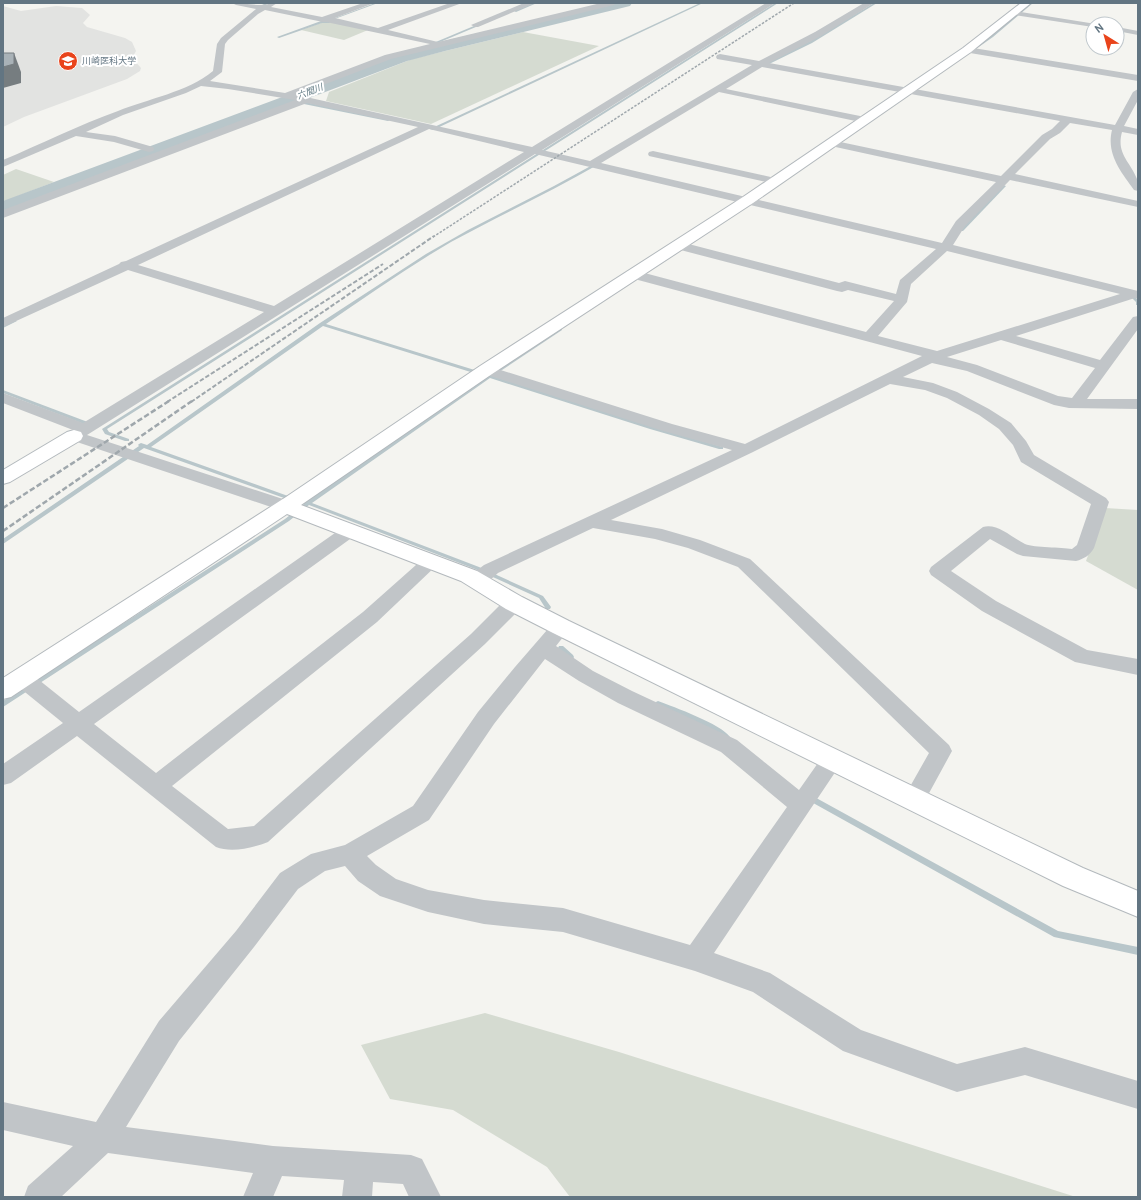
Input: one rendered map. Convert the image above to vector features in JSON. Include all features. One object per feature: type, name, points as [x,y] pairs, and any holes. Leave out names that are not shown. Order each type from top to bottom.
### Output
[{"type":"street","points":[[236,3],[329,20],[435,43],[612,3]]},
{"type":"street","points":[[3,164],[120,113],[200,83],[216,72],[221,44],[225,38],[262,7],[273,3]]},
{"type":"street","points":[[329,20],[370,3]]},
{"type":"street","points":[[377,30],[458,3]]},
{"type":"street","points":[[3,214],[297,99],[388,58],[435,43],[531,3]]},
{"type":"street","points":[[3,478],[537,152],[771,3]]},
{"type":"street","points":[[596,164],[870,3]]},
{"type":"street","points":[[3,690],[29,684],[296,505],[487,373],[682,247],[775,181],[837,142],[865,120],[913,91],[1019,13],[1027,3]]},
{"type":"street","points":[[1019,13],[1085,24]]},
{"type":"street","points":[[1125,31],[1138,33]]},
{"type":"street","points":[[970,50],[1138,78]]},
{"type":"street","points":[[720,57],[1138,132]]},
{"type":"street","points":[[200,83],[297,99],[596,164],[1137,294]]},
{"type":"street","points":[[723,91],[865,120]]},
{"type":"street","points":[[1138,92],[1118,128],[1115,139],[1116,152],[1138,188]]},
{"type":"street","points":[[869,338],[900,302],[905,283],[945,247],[953,237],[960,224],[1006,177],[1046,137],[1056,131],[1068,119]]},
{"type":"street","points":[[3,323],[429,127]]},
{"type":"street","points":[[76,133],[115,140],[149,149]]},
{"type":"street","points":[[837,142],[1138,204]]},
{"type":"street","points":[[653,154],[775,181]]},
{"type":"street","points":[[1120,158],[1138,171]]},
{"type":"street","points":[[682,247],[842,288],[844,285],[901,299]]},
{"type":"street","points":[[129,266],[276,311]]},
{"type":"street","points":[[638,276],[869,338],[972,368],[1002,378],[1054,400],[1076,403],[1138,404]]},
{"type":"street","points":[[484,575],[747,449],[934,357],[1137,294]]},
{"type":"street","points":[[1076,403],[1138,320]]},
{"type":"street","points":[[1002,336],[1104,366]]},
{"type":"street","points":[[487,373],[666,427],[747,449]]},
{"type":"street","points":[[889,379],[928,386],[952,395],[984,412],[1005,426],[1020,444],[1027,458],[1100,502],[1085,548],[1076,555],[1023,550],[989,531],[938,571],[989,606],[1082,658],[1138,667]]},
{"type":"street","points":[[3,398],[85,429],[131,454],[296,505],[350,530],[431,561],[484,575],[514,603],[561,627],[1073,877],[1138,904]]},
{"type":"street","points":[[592,522],[656,533],[694,544],[744,563],[941,751],[914,799]]},
{"type":"street","points":[[3,776],[350,530]]},
{"type":"street","points":[[155,786],[370,617],[431,561]]},
{"type":"street","points":[[29,684],[224,840],[260,835],[478,639],[514,603]]},
{"type":"street","points":[[39,1197],[103,1138],[169,1031],[245,939],[289,881],[319,862],[350,854],[421,813],[486,718],[522,672],[561,627]]},
{"type":"street","points":[[543,648],[586,676],[625,697],[729,746],[805,799]]},
{"type":"street","points":[[695,959],[833,759]]},
{"type":"street","points":[[350,854],[367,873],[389,888],[428,901],[484,912],[563,920],[695,959],[761,982],[853,1041],[957,1078],[1025,1061],[1138,1095]]},
{"type":"street","points":[[3,1116],[103,1138],[272,1161],[411,1170],[426,1197]]},
{"type":"street","points":[[258,1197],[272,1161]]},
{"type":"street","points":[[357,1197],[360,1166]]},
{"type":"shaded area","name":"川崎医科大学","points":[[3,6],[21,11],[56,6],[82,8],[90,15],[83,23],[87,27],[125,38],[132,42],[136,51],[132,58],[141,68],[140,71],[127,79],[24,117],[3,127]]},
{"type":"shaded area","points":[[327,21],[368,30],[344,40],[301,30]]},
{"type":"shaded area","points":[[523,32],[599,46],[431,124],[326,101],[329,92],[412,59]]},
{"type":"shaded area","points":[[16,169],[54,182],[5,201],[3,200],[3,175]]},
{"type":"shaded area","points":[[1105,508],[1138,510],[1138,590],[1086,561]]},
{"type":"shaded area","points":[[485,1013],[619,1052],[1076,1197],[570,1197],[547,1167],[453,1110],[390,1099],[361,1045]]},
{"type":"building","points":[[3,53],[14,53],[14,64],[3,67]]},
{"type":"waterway","points":[[263,5],[268,3]]},
{"type":"waterway","points":[[328,21],[377,3]]},
{"type":"waterway","points":[[515,11],[536,3]]},
{"type":"waterway","name":"六間川","points":[[3,208],[401,58],[440,47],[625,3]]},
{"type":"waterway","points":[[432,129],[702,3]]},
{"type":"waterway","points":[[127,440],[107,433],[104,429],[777,3]]},
{"type":"waterway","points":[[762,66],[811,42],[876,3]]},
{"type":"waterway","points":[[972,50],[992,36],[1032,3]]},
{"type":"waterway","points":[[278,37],[322,22],[329,22]]},
{"type":"waterway","points":[[432,44],[482,24]]},
{"type":"waterway","points":[[290,100],[388,120]]},
{"type":"waterway","points":[[322,324],[448,242],[598,163]]},
{"type":"waterway","points":[[962,230],[1004,186]]},
{"type":"waterway","points":[[1134,298],[1138,302],[1137,304]]},
{"type":"waterway","points":[[3,327],[15,321]]},
{"type":"waterway","points":[[148,447],[322,324]]},
{"type":"waterway","points":[[322,324],[479,373]]},
{"type":"waterway","points":[[490,377],[560,329]]},
{"type":"waterway","points":[[308,503],[490,377]]},
{"type":"waterway","points":[[490,377],[652,428],[721,448]]},
{"type":"waterway","points":[[3,391],[91,425]]},
{"type":"waterway","points":[[141,445],[286,497],[308,503]]},
{"type":"waterway","points":[[3,542],[143,446]]},
{"type":"waterway","points":[[3,704],[287,520],[308,503]]},
{"type":"waterway","points":[[308,503],[477,568],[541,597],[548,607]]},
{"type":"waterway","points":[[561,648],[571,657]]},
{"type":"waterway","points":[[658,704],[702,722],[727,737]]},
{"type":"waterway","points":[[809,797],[1057,934],[1138,951]]},
{"type":"railway","points":[[433,237],[794,3]]},
{"type":"railway","points":[[191,402],[434,236]]},
{"type":"railway","points":[[167,402],[383,264]]},
{"type":"railway","points":[[3,508],[169,401]]},
{"type":"railway","points":[[3,531],[192,401]]},
{"type":"place","name":"川崎医科大学","points":[[68,61]]}]
